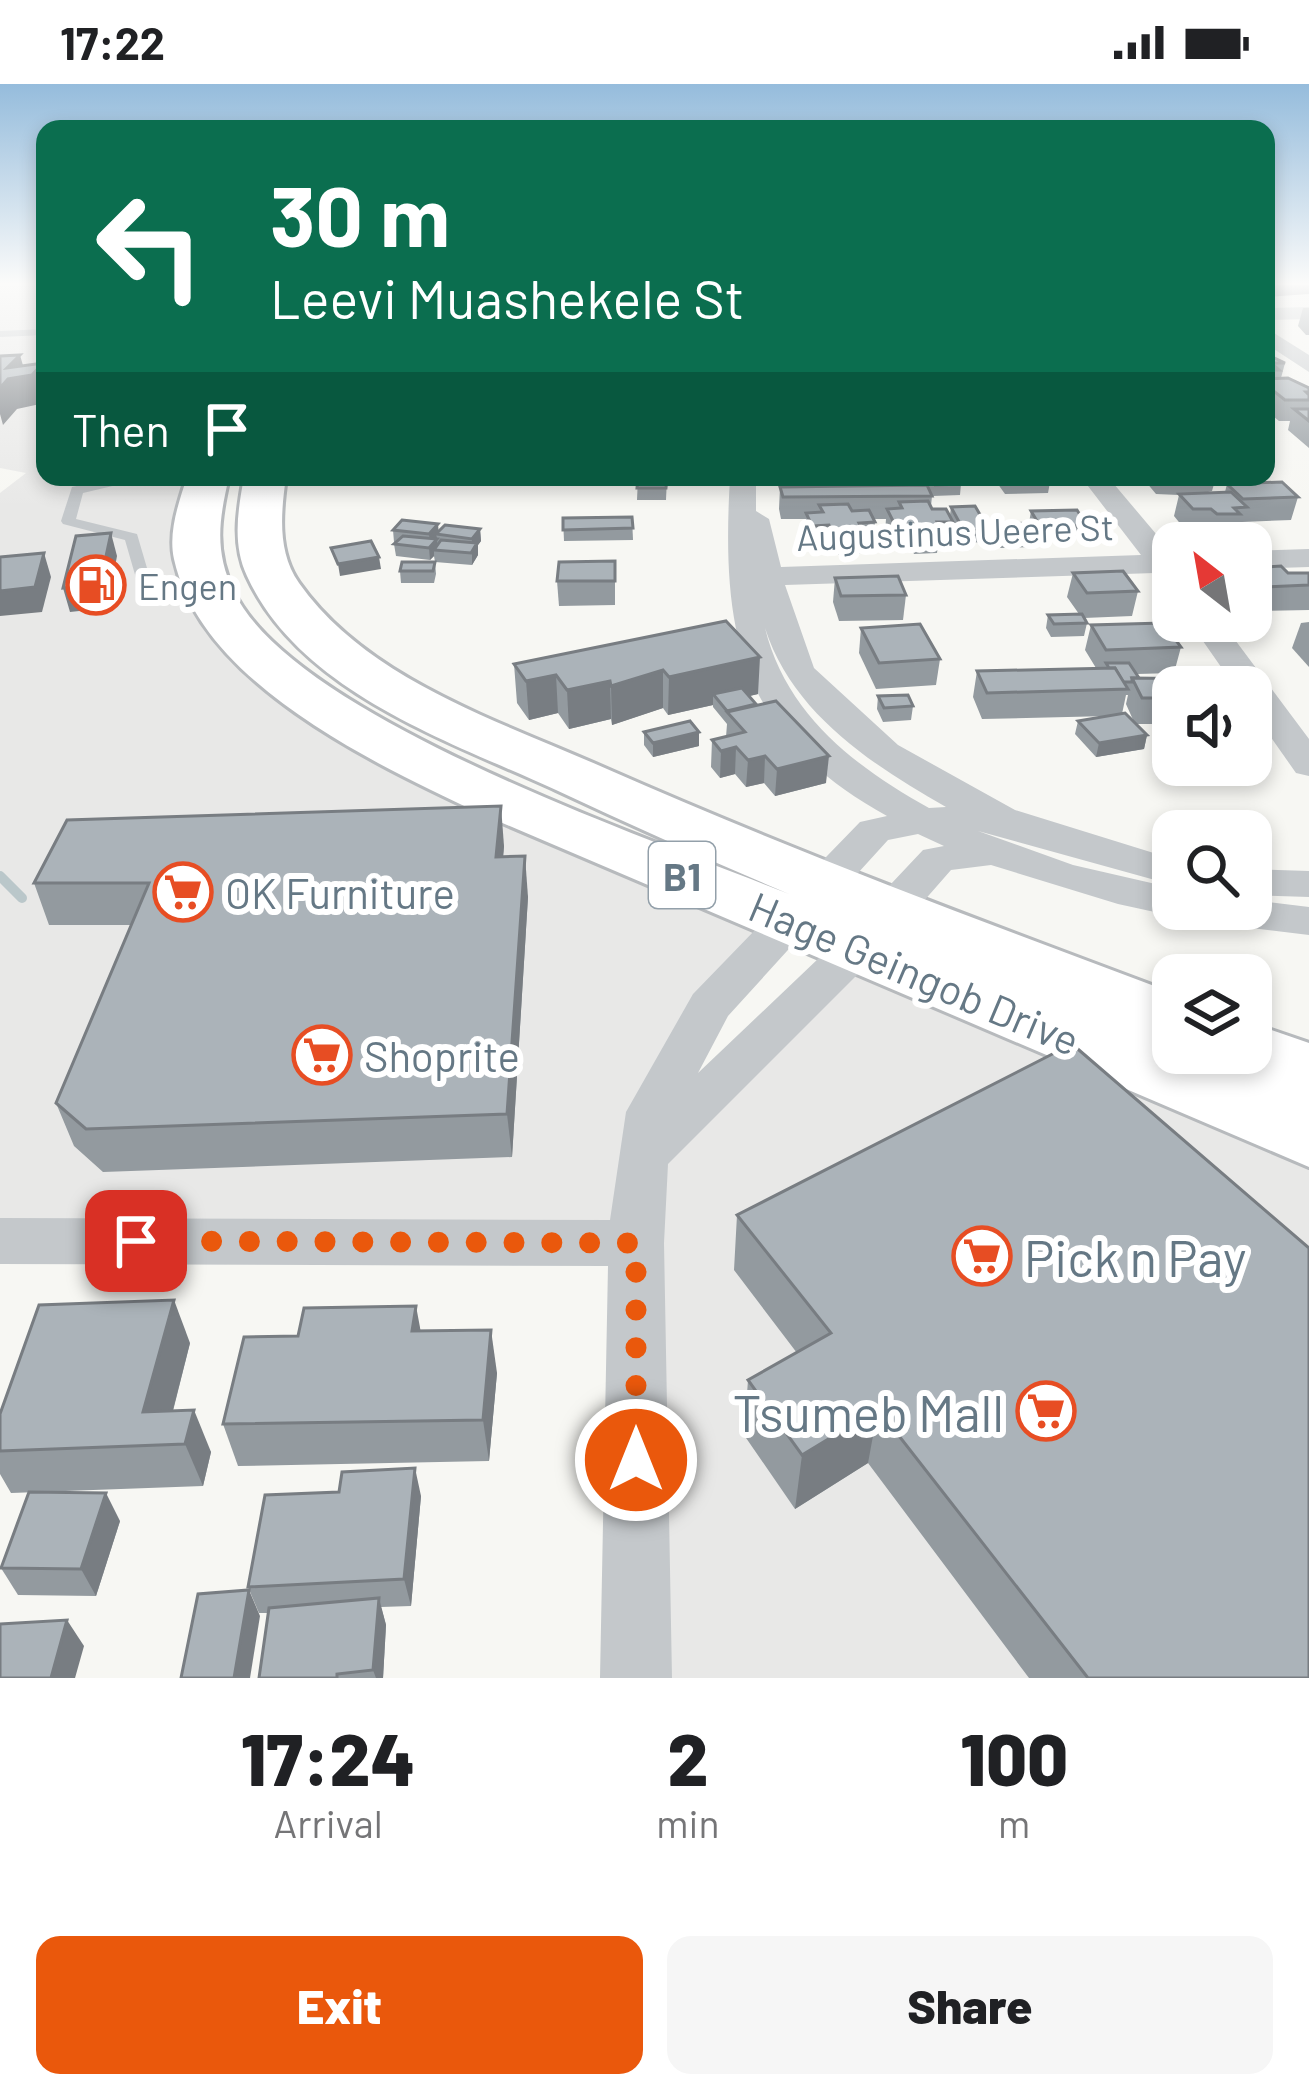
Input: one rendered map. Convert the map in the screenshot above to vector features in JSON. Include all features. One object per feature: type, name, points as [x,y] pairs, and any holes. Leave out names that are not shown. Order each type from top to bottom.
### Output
[{"type":"highway","name":"Hage Geingob Drive","points":[[227,486],[197,521],[197,561],[238,634],[357,696],[427,767],[874,930],[1309,1136]]},
{"type":"highway","name":"Hage Geingob Drive","points":[[238,486],[257,527],[261,555],[280,590],[339,650],[357,696]]},
{"type":"highway","name":"Hage Geingob Drive","points":[[874,930],[1152,1015]]},
{"type":"highway","points":[[1272,1059],[1309,1074]]},
{"type":"street","points":[[636,1678],[636,1243],[642,1156],[651,1112],[710,1006],[874,831],[880,807],[779,702],[759,664],[745,486]]},
{"type":"street","points":[[1102,486],[1152,546]]},
{"type":"street","points":[[1272,559],[1309,558]]},
{"type":"street","name":"Augustinus Ueere St","points":[[754,577],[1152,567]]},
{"type":"street","points":[[754,577],[795,663],[826,702],[913,772],[944,827],[966,852],[1013,841],[1125,893],[1152,898]]},
{"type":"street","points":[[1220,642],[1309,765]]},
{"type":"street","points":[[862,784],[944,827]]},
{"type":"street","points":[[642,1156],[874,930],[944,827]]},
{"type":"street","points":[[874,831],[944,827],[1152,867]]},
{"type":"street","points":[[1272,883],[1309,884]]},
{"type":"street","points":[[1272,917],[1309,921]]},
{"type":"street","points":[[0,1241],[636,1243]]},
{"type":"lane","points":[[95,486],[77,490],[68,521],[133,537],[145,589],[212,592]]},
{"type":"shaded area","points":[[0,359],[36,359],[36,486],[207,486],[197,561],[302,691],[791,920],[710,1006],[644,1152],[857,948],[1309,1136],[1309,1678],[636,1678],[636,1243],[0,1241],[0,493],[26,473],[0,468]]},
{"type":"building","points":[[0,359],[16,359],[7,368],[36,364],[32,375],[8,379],[0,388]]},
{"type":"building","points":[[1288,378],[1309,388],[1309,400],[1285,400],[1275,392],[1275,379]]},
{"type":"building","points":[[1282,482],[1298,497],[1243,499],[1229,486],[1275,486]]},
{"type":"building","points":[[927,486],[932,496],[783,497],[780,487]]},
{"type":"building","points":[[1231,492],[1247,507],[1234,508],[1240,514],[1193,509],[1179,494]]},
{"type":"building","points":[[928,501],[932,509],[946,509],[953,522],[937,522],[940,530],[917,530],[914,524],[895,525],[887,509],[902,508],[899,502]]},
{"type":"building","points":[[848,504],[852,511],[869,510],[875,522],[859,523],[863,530],[832,532],[829,525],[812,526],[806,513],[823,512],[819,505]]},
{"type":"building","points":[[975,506],[989,530],[964,531],[951,507]]},
{"type":"building","points":[[1077,510],[1087,526],[1040,526],[1031,511]]},
{"type":"building","points":[[632,517],[633,528],[563,530],[563,518]]},
{"type":"building","points":[[402,520],[438,524],[429,534],[393,530]]},
{"type":"building","points":[[1033,523],[1040,535],[1002,536],[995,524]]},
{"type":"building","points":[[445,525],[480,529],[472,539],[436,534]]},
{"type":"building","points":[[111,533],[100,584],[63,588],[76,536]]},
{"type":"building","points":[[403,536],[437,539],[429,548],[394,544]]},
{"type":"building","points":[[441,540],[477,543],[471,553],[434,550]]},
{"type":"building","points":[[371,541],[379,557],[338,564],[331,548]]},
{"type":"building","points":[[44,553],[35,587],[0,591],[0,557]]},
{"type":"building","points":[[615,561],[615,581],[557,581],[559,562]]},
{"type":"building","points":[[402,562],[435,562],[433,571],[400,571]]},
{"type":"building","points":[[1272,567],[1309,573],[1309,585],[1272,587]]},
{"type":"building","points":[[1123,571],[1138,591],[1087,593],[1073,573]]},
{"type":"building","points":[[898,576],[906,595],[841,596],[835,578]]},
{"type":"building","points":[[1082,614],[1087,623],[1054,624],[1048,615]]},
{"type":"building","points":[[726,621],[760,657],[669,677],[663,670],[611,686],[610,681],[567,690],[556,675],[526,681],[514,664]]},
{"type":"building","points":[[1152,623],[1152,642],[1177,642],[1181,647],[1106,650],[1091,625]]},
{"type":"building","points":[[920,624],[940,659],[879,663],[861,628]]},
{"type":"building","points":[[1106,663],[1129,663],[1139,678],[1123,682]]},
{"type":"building","points":[[1115,668],[1128,689],[987,693],[977,671]]},
{"type":"building","points":[[1132,678],[1152,678],[1152,698],[1142,698]]},
{"type":"building","points":[[742,688],[756,704],[727,711],[713,694]]},
{"type":"building","points":[[908,695],[913,706],[884,708],[878,696]]},
{"type":"building","points":[[776,701],[829,756],[777,769],[765,756],[748,760],[736,747],[721,751],[712,740],[745,732],[727,712]]},
{"type":"building","points":[[1125,713],[1147,735],[1099,743],[1078,721]]},
{"type":"building","points":[[690,721],[699,732],[653,743],[644,732]]},
{"type":"building","points":[[501,806],[496,857],[525,856],[507,1114],[86,1129],[56,1103],[149,883],[34,883],[67,820]]},
{"type":"building","name":"Tsumeb Mall","points":[[1072,1044],[1309,1248],[1309,1678],[1088,1678],[878,1409],[802,1455],[748,1380],[831,1333],[737,1215]]},
{"type":"building","points":[[174,1300],[143,1412],[194,1410],[185,1444],[0,1451],[0,1414],[39,1305]]},
{"type":"building","points":[[416,1306],[412,1331],[491,1330],[483,1420],[223,1424],[244,1337],[298,1336],[304,1308]]},
{"type":"building","points":[[415,1468],[404,1579],[248,1587],[265,1495],[339,1492],[342,1472]]},
{"type":"building","points":[[29,1492],[106,1493],[81,1569],[1,1568]]},
{"type":"building","points":[[249,1590],[234,1678],[181,1678],[198,1594]]},
{"type":"building","points":[[379,1598],[373,1670],[337,1674],[337,1678],[259,1678],[269,1608]]},
{"type":"building","points":[[67,1620],[51,1678],[0,1678],[0,1624]]},
{"type":"waterway","points":[[0,876],[22,898]]},
{"type":"place","name":"Engen","points":[[96,585]]},
{"type":"place","name":"OK Furniture","points":[[183,892]]},
{"type":"place","name":"Shoprite","points":[[322,1055]]},
{"type":"place","name":"Pick n Pay","points":[[982,1256]]},
{"type":"place","name":"Tsumeb Mall","points":[[1046,1411]]},
{"type":"route","points":[[136,1241],[636,1243],[636,1460]]}]
